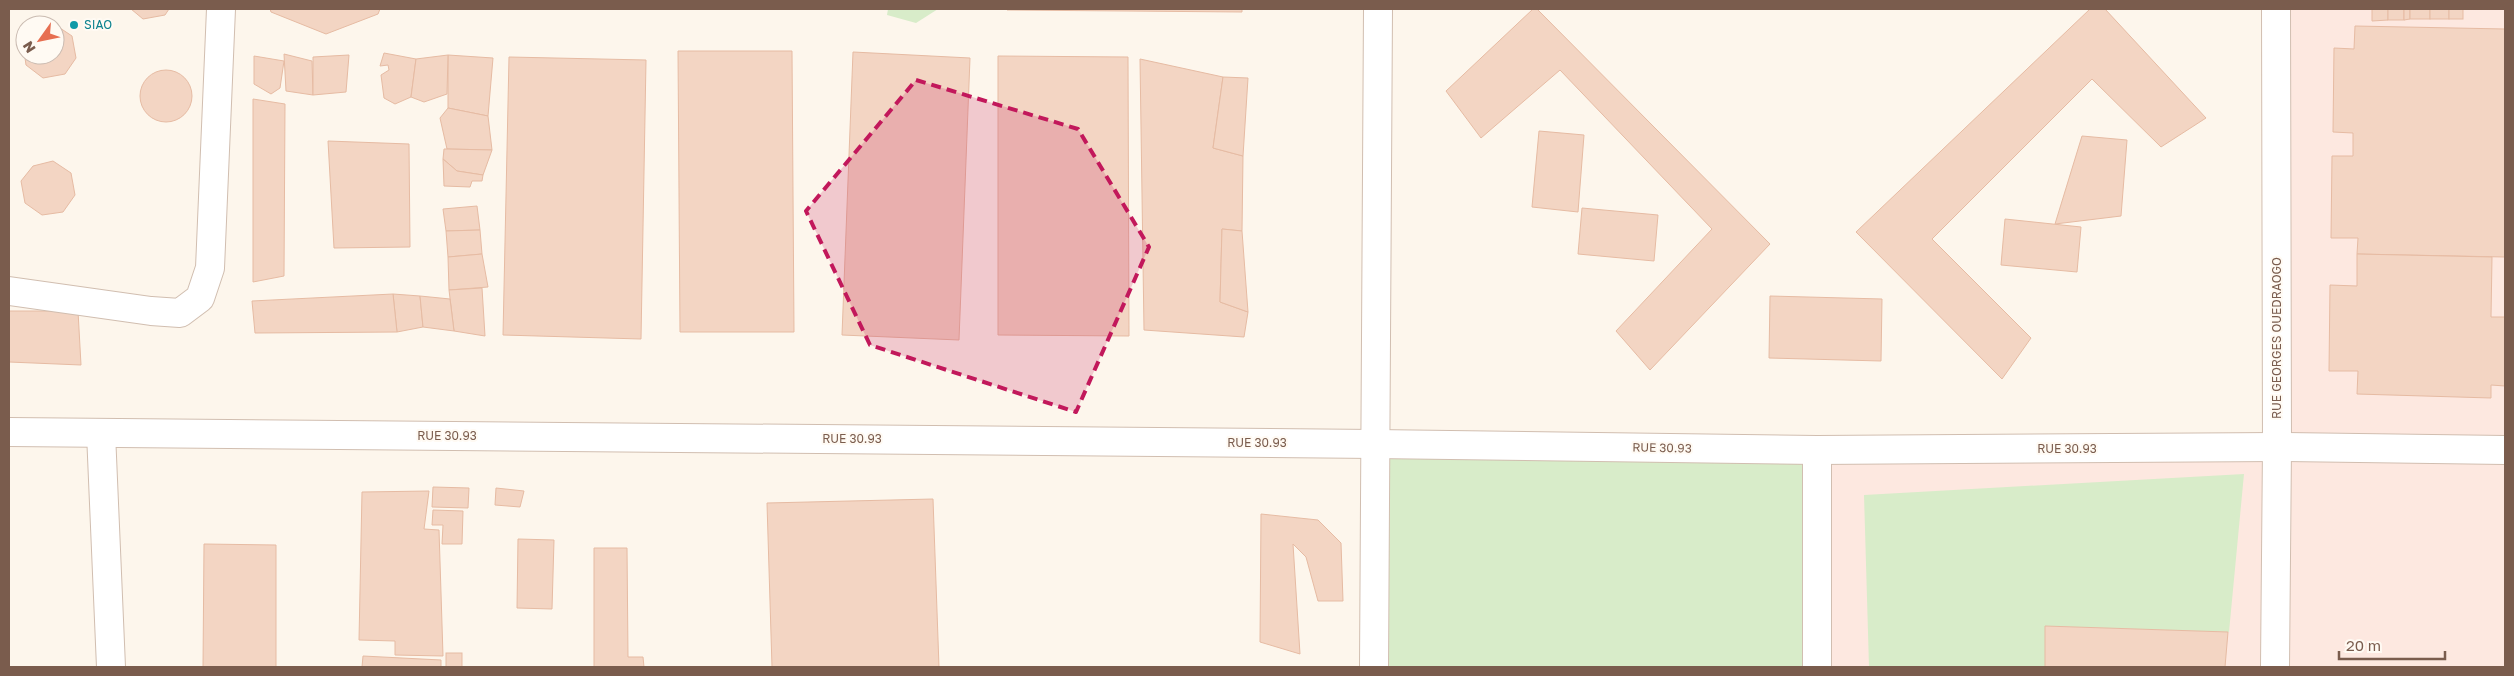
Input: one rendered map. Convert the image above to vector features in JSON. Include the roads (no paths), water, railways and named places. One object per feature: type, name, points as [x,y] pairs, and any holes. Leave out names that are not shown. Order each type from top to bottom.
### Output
[{"type":"street","points":[[9,291],[151,311],[180,313],[200,298],[210,268],[221,9]]},
{"type":"street","points":[[1374,667],[1378,9]]},
{"type":"street","name":"RUE GEORGES OUEDRAOGO","points":[[2275,667],[2277,447],[2276,9]]},
{"type":"street","name":"RUE 30.93","points":[[9,432],[1375,444],[1817,450],[2225,449],[2277,447],[2505,450]]},
{"type":"street","points":[[101,433],[111,667]]},
{"type":"street","points":[[1817,450],[1817,667]]},
{"type":"place","name":"SIAO","points":[[74,25]]}]
